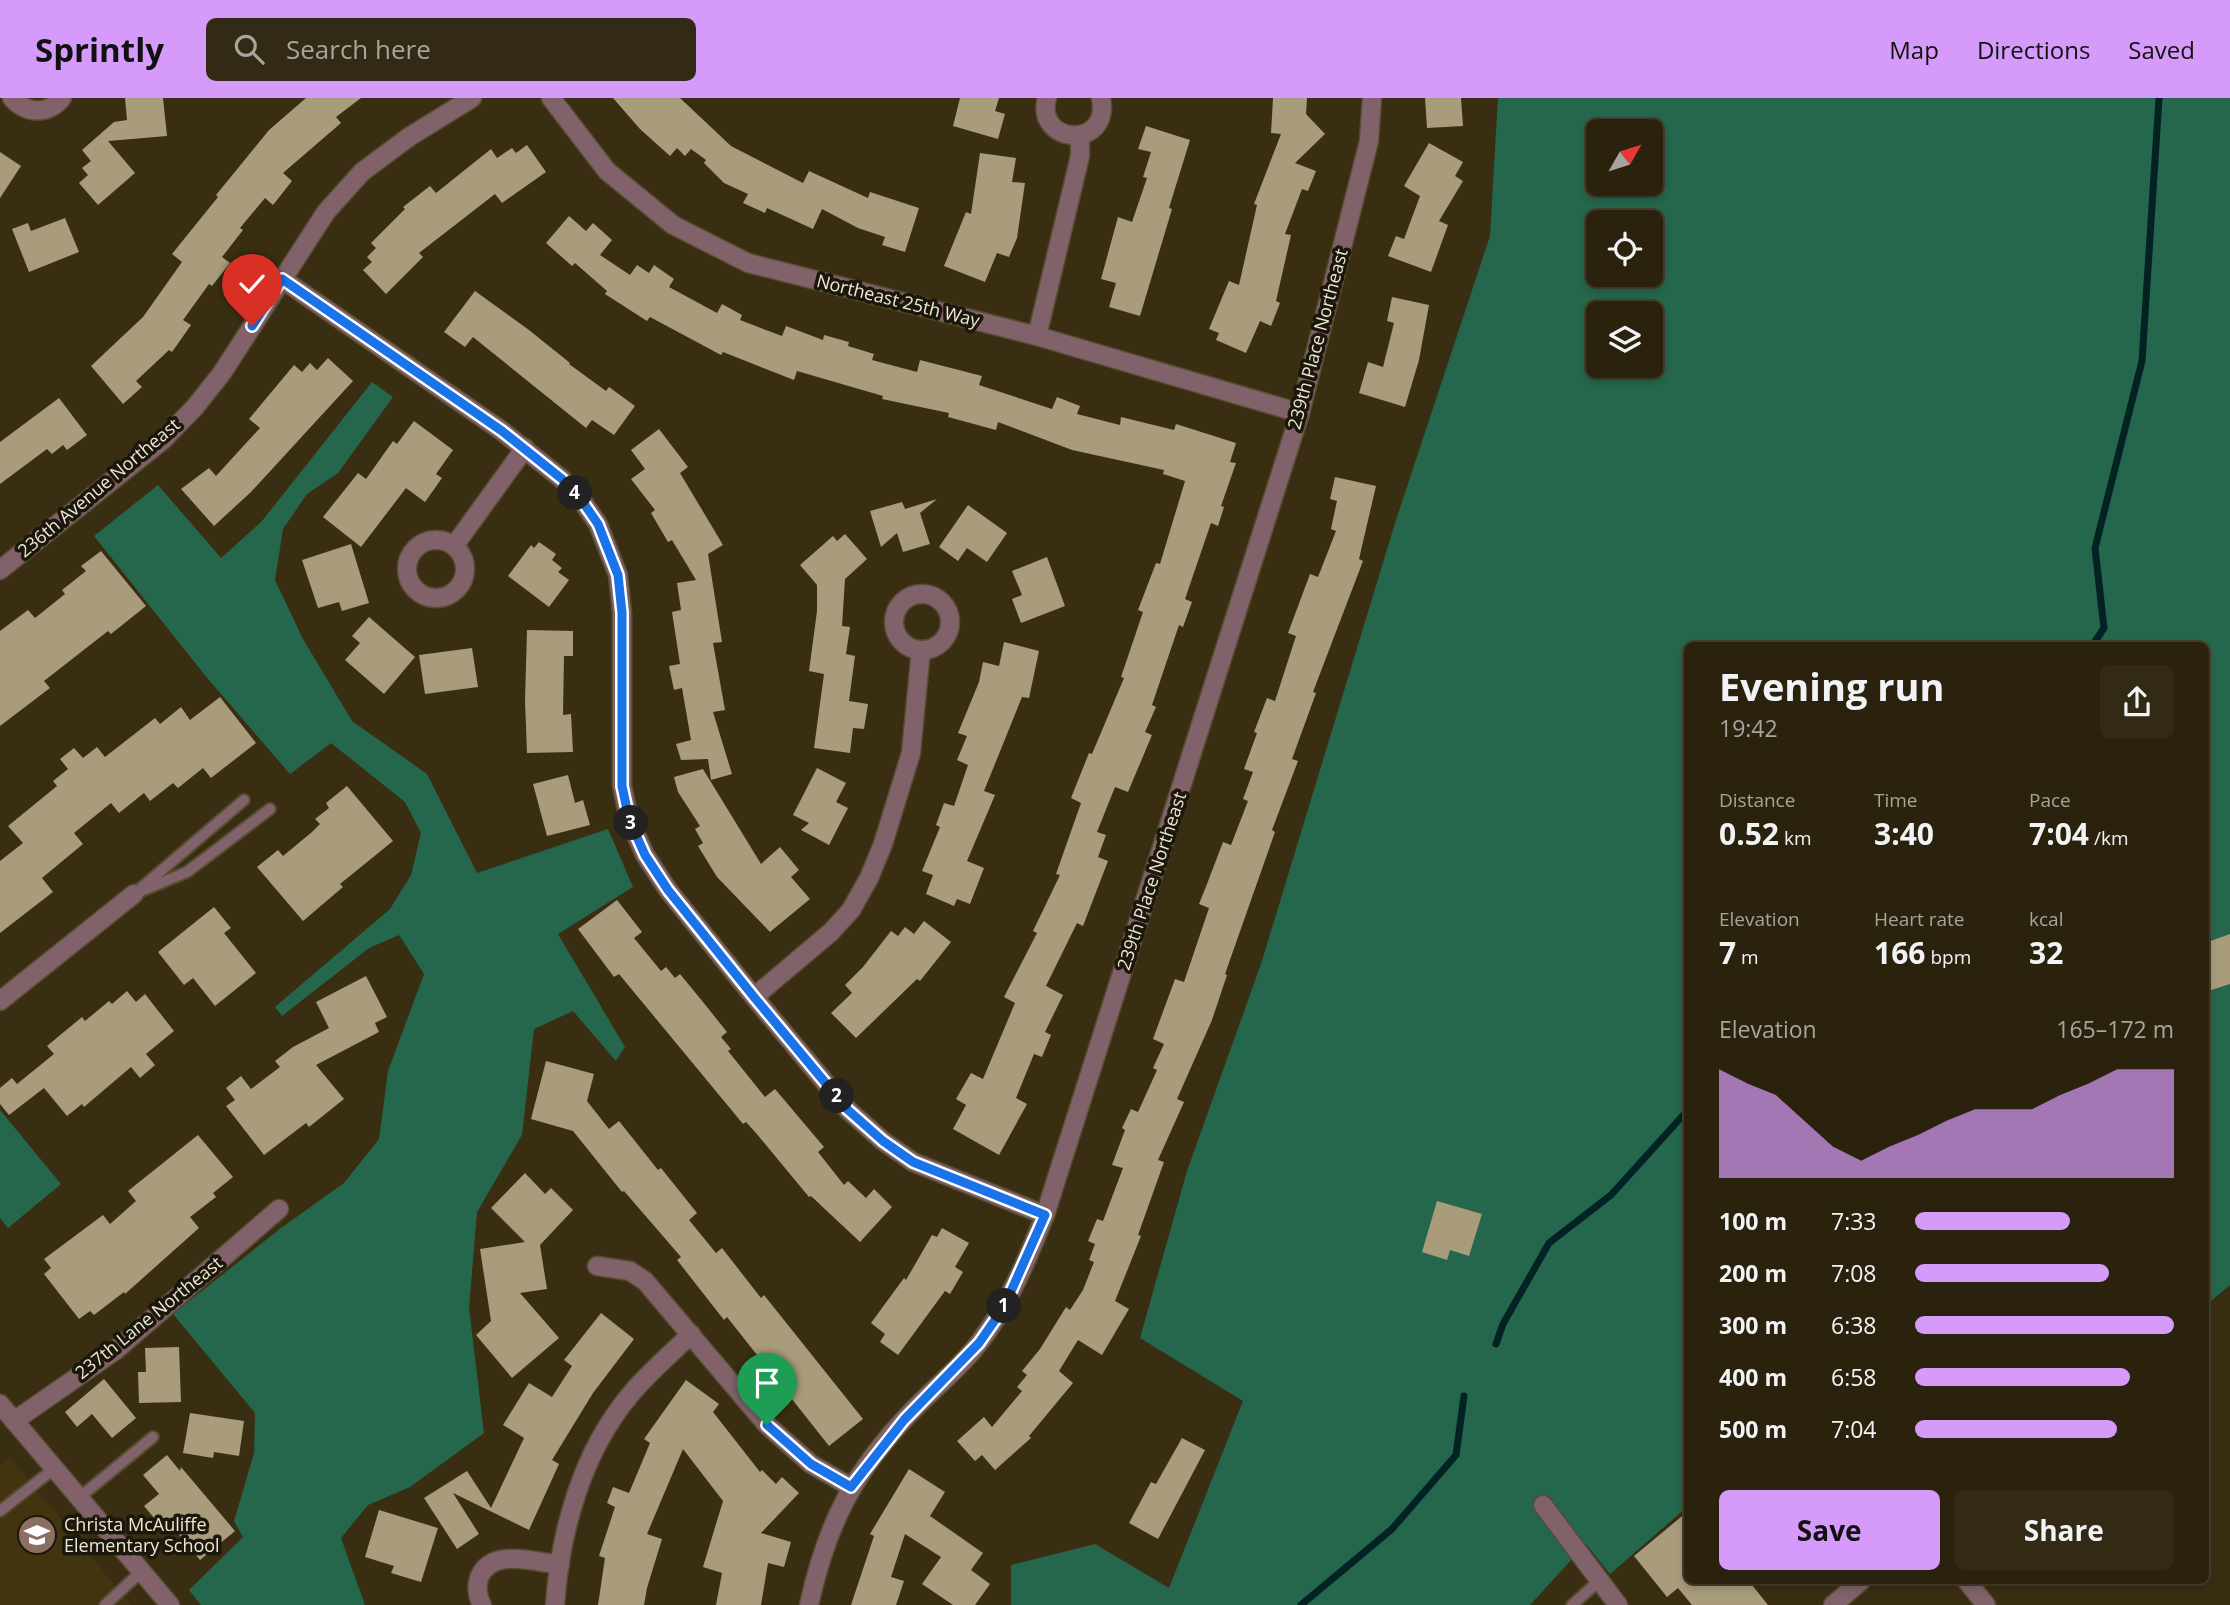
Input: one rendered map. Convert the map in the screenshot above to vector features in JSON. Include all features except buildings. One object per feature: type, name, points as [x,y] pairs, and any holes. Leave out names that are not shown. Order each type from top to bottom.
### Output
[{"type":"street","points":[[12,98],[20,107],[40,111],[50,108],[62,98]]},
{"type":"street","name":"236th Avenue Northeast","points":[[0,570],[163,440],[222,373],[326,212],[362,172],[409,137],[472,98]]},
{"type":"street","name":"Northeast 25th Way","points":[[551,98],[607,171],[673,225],[748,263],[1037,336],[1300,413]]},
{"type":"street","points":[[1047,98],[1045,112],[1054,128],[1071,136],[1080,136],[1096,125],[1101,117],[1101,98]]},
{"type":"street","name":"239th Place Northeast","points":[[809,1605],[829,1533],[851,1487],[904,1420],[979,1343],[1004,1307],[1045,1215],[1300,413],[1368,141],[1372,98]]},
{"type":"street","points":[[1037,336],[1080,156],[1080,136]]},
{"type":"street","points":[[282,279],[524,448],[562,479],[580,498],[598,524],[618,575],[622,613],[622,786],[629,819],[645,855],[668,890],[848,1110],[883,1141],[913,1162],[1045,1215]]},
{"type":"street","points":[[453,546],[524,448]]},
{"type":"street","points":[[754,997],[831,932],[851,910],[869,877],[883,844],[911,753],[921,650]]},
{"type":"street","points":[[0,1001],[134,894]]},
{"type":"street","name":"237th Lane Northeast","points":[[14,1420],[116,1350],[279,1209]]},
{"type":"street","points":[[597,1266],[629,1271],[645,1281],[767,1425],[811,1464],[851,1487]]},
{"type":"street","points":[[555,1605],[560,1565],[582,1475],[604,1430],[630,1394],[691,1334]]},
{"type":"street","points":[[0,1404],[170,1605]]},
{"type":"street","points":[[1543,1505],[1618,1605]]},
{"type":"street","points":[[482,1605],[477,1592],[478,1582],[487,1566],[496,1561],[515,1559],[560,1565]]},
{"type":"street","points":[[1833,1605],[1857,1584]]},
{"type":"street","points":[[1969,1584],[1986,1605]]},
{"type":"lane","points":[[134,894],[244,800]]},
{"type":"lane","points":[[134,894],[187,872],[270,809]]},
{"type":"lane","points":[[80,1497],[153,1437]]},
{"type":"lane","points":[[0,1511],[55,1468]]},
{"type":"lane","points":[[106,1605],[142,1571]]},
{"type":"lane","points":[[1572,1605],[1599,1581]]},
{"type":"shaded area","name":"Christa McAuliffe Elementary School","points":[[10,1457],[131,1605],[0,1605],[0,1465]]},
{"type":"green space","points":[[1498,98],[2230,98],[2230,1285],[2209,1303],[2209,642],[1684,642],[1684,1510],[1610,1574],[1586,1544],[1530,1605],[1011,1605],[1011,1565],[1095,1544],[1169,1588],[1243,1401],[1140,1338],[1187,1171],[1261,964],[1396,520],[1490,236]]},
{"type":"green space","points":[[372,382],[393,397],[338,473],[307,494],[283,529],[275,580],[303,639],[352,721],[427,774],[477,873],[608,829],[633,887],[558,934],[625,1047],[616,1061],[573,1011],[534,1029],[522,1135],[477,1212],[469,1308],[484,1433],[410,1487],[368,1505],[341,1538],[365,1605],[201,1605],[189,1590],[243,1537],[234,1521],[254,1453],[255,1413],[173,1314],[281,1228],[344,1183],[379,1139],[388,1071],[424,974],[399,935],[369,948],[282,1016],[275,1007],[390,909],[411,875],[421,833],[405,802],[331,743],[290,774],[208,679],[94,536],[158,485],[221,558],[262,521]]},
{"type":"green space","points":[[0,1110],[61,1184],[8,1228],[0,1218]]},
{"type":"waterway","points":[[2095,642],[2104,628],[2095,548],[2142,361],[2159,98]]},
{"type":"waterway","points":[[1496,1344],[1503,1324],[1549,1243],[1611,1195],[1684,1114]]},
{"type":"waterway","points":[[1301,1605],[1392,1529],[1456,1455],[1464,1396]]},
{"type":"place","name":"Christa McAuliffe Elementary School","points":[[37,1535]]},
{"type":"route","points":[[252,326],[282,279],[502,431],[562,479],[580,498],[598,524],[618,575],[622,613],[622,786],[629,819],[645,855],[668,890],[848,1110],[883,1141],[913,1162],[1045,1215],[1022,1272],[1004,1307],[979,1343],[952,1373],[912,1410],[883,1443],[851,1487],[811,1464],[767,1425]]}]
